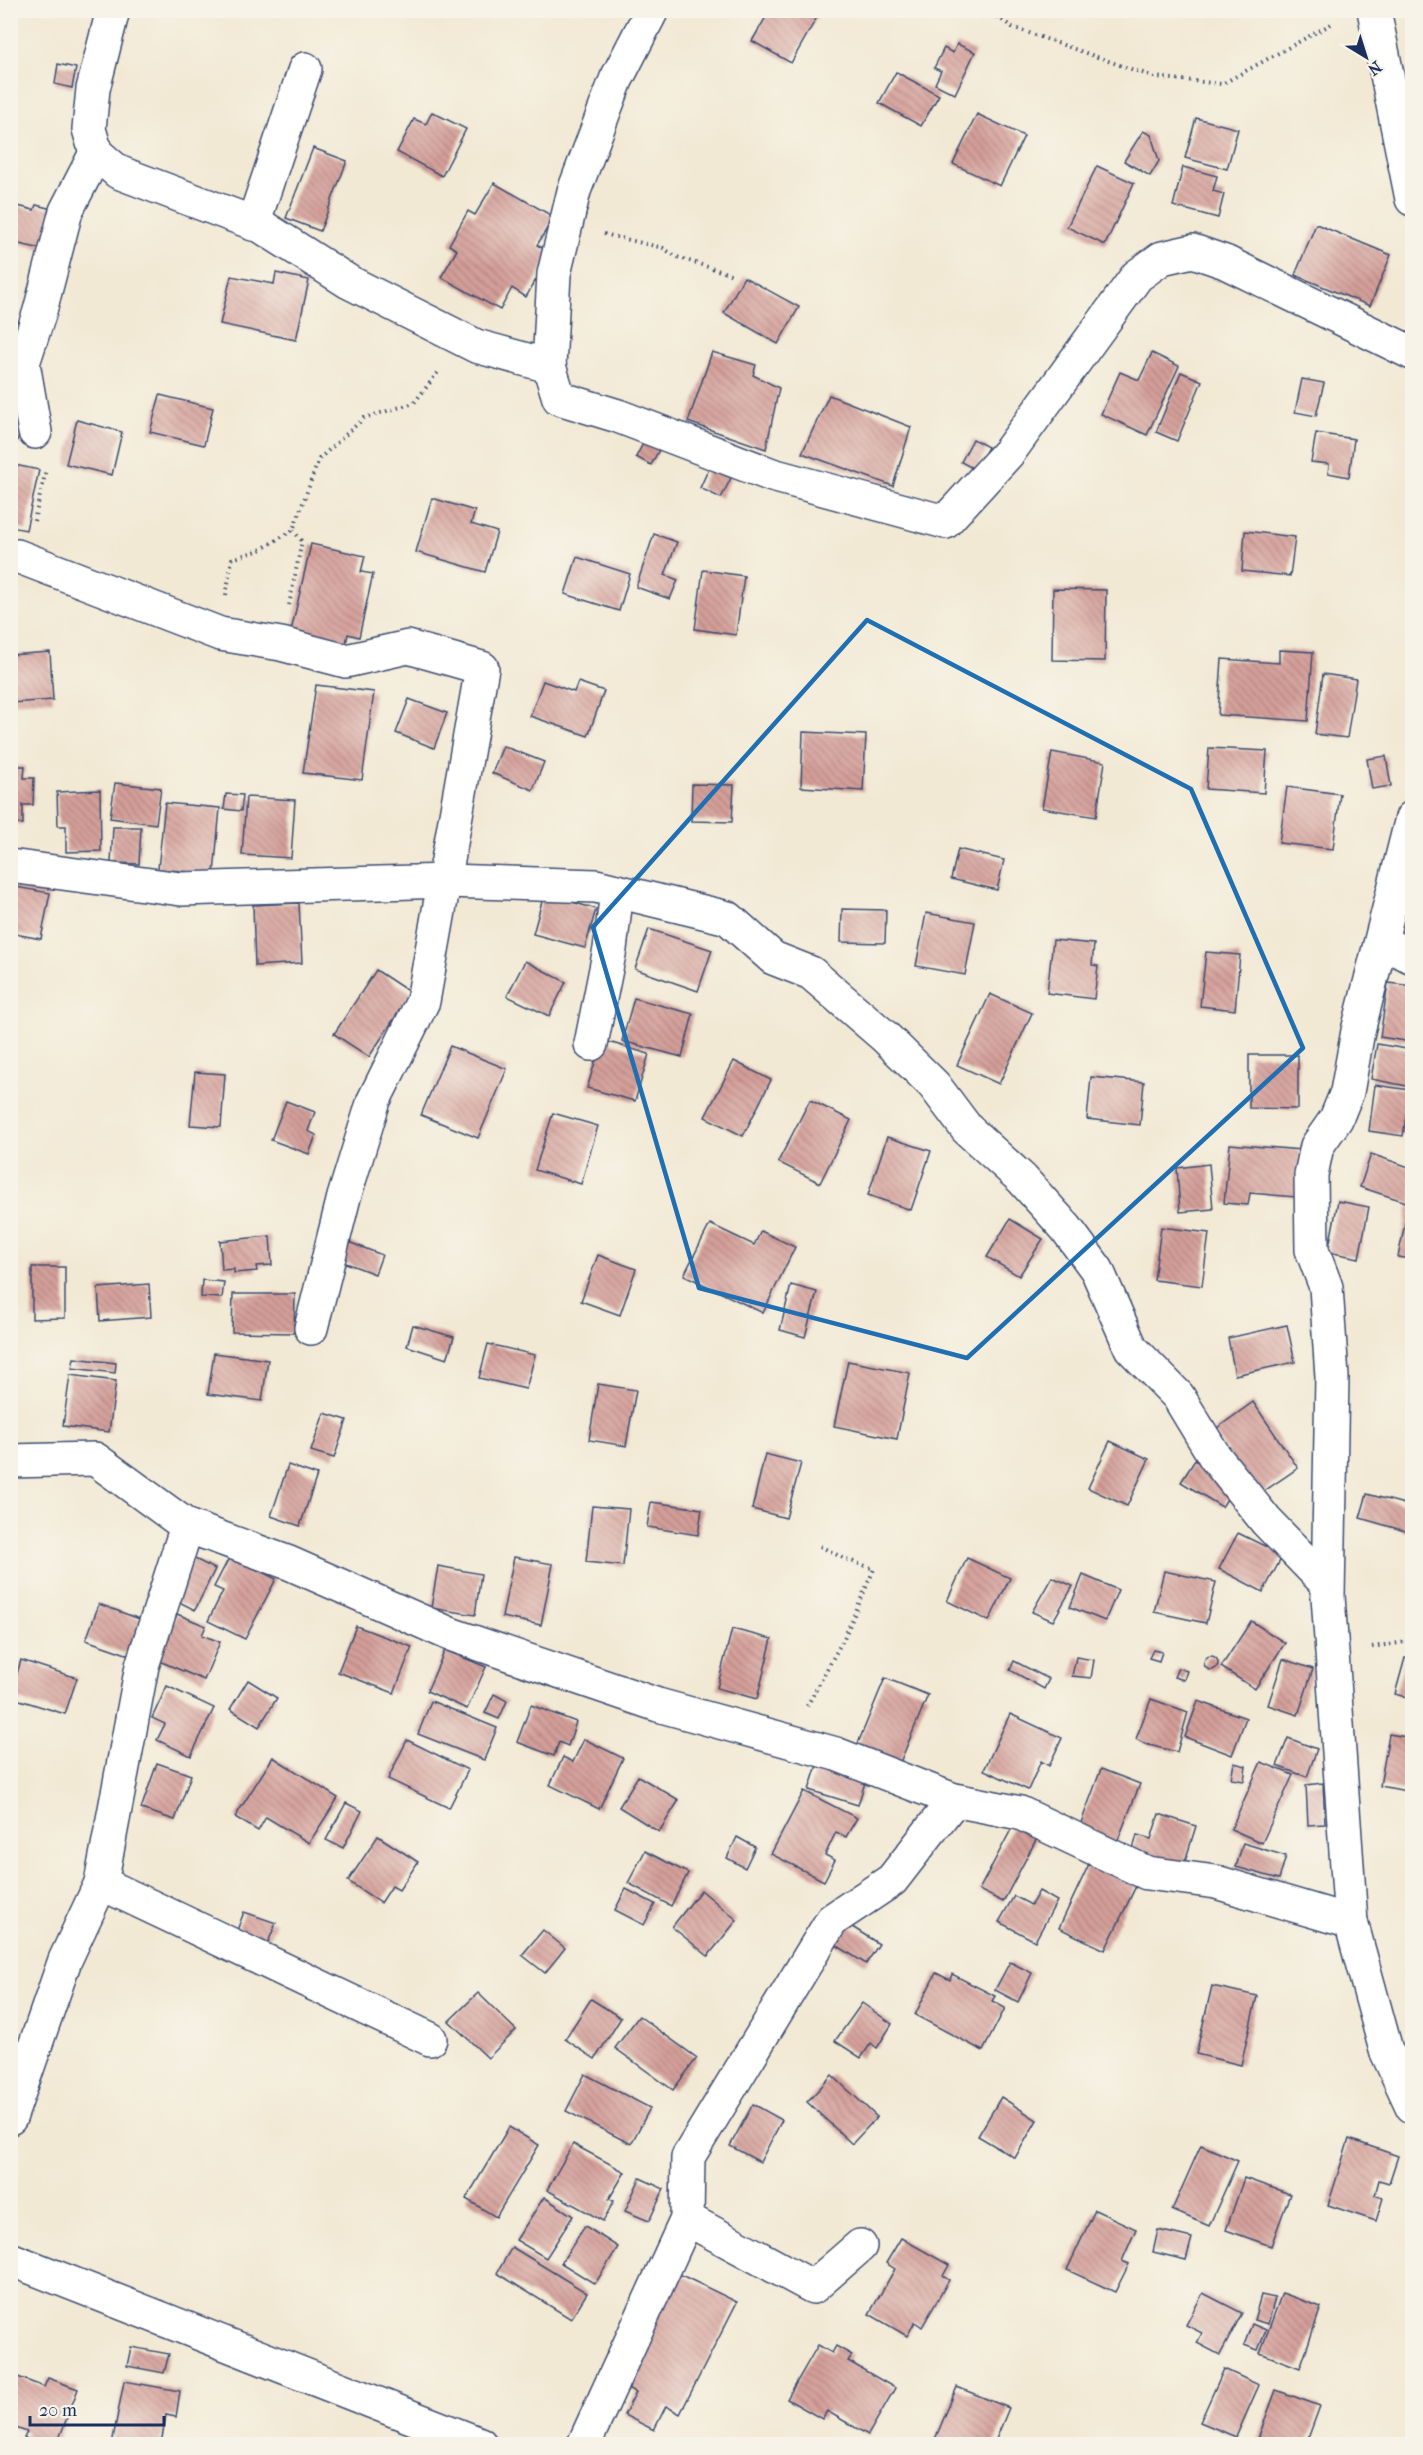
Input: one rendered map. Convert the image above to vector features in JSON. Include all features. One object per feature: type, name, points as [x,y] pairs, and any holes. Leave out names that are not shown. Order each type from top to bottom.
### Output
[{"type":"street","points":[[113,10],[93,89],[89,129],[96,153],[118,172],[261,226],[349,282],[488,352],[549,366]]},
{"type":"street","points":[[652,10],[616,80],[574,191],[573,205],[554,274],[549,366],[559,398],[618,416],[771,475],[945,522],[1009,452],[1137,276],[1162,258],[1193,251],[1225,262],[1413,354]]},
{"type":"street","points":[[1359,13],[1413,199]]},
{"type":"street","points":[[253,224],[305,69]]},
{"type":"street","points":[[35,432],[23,363],[40,311],[66,212],[96,153]]},
{"type":"street","points":[[17,556],[220,634],[281,644],[346,661],[408,647],[482,668],[447,881],[423,1001],[374,1100],[344,1197],[311,1328]]},
{"type":"street","points":[[1413,818],[1358,1031],[1347,1092],[1336,1119],[1317,1146],[1311,1175],[1312,1250],[1326,1287],[1332,1377],[1327,1584],[1351,1922],[1386,2050],[1413,2106]]},
{"type":"street","points":[[10,866],[181,889],[447,881],[599,886],[728,918],[773,958],[811,973],[934,1085],[967,1129],[1022,1179],[1066,1228],[1096,1270],[1131,1348],[1178,1396],[1215,1457],[1266,1521],[1327,1584]]},
{"type":"street","points":[[591,1044],[610,949],[617,891]]},
{"type":"street","points":[[1382,942],[1413,957]]},
{"type":"street","points":[[10,1461],[95,1459],[187,1526],[289,1563],[450,1634],[658,1706],[836,1754],[954,1800],[1020,1813],[1147,1873],[1216,1882],[1351,1922]]},
{"type":"street","points":[[10,2118],[65,1960],[101,1883],[142,1666],[187,1526]]},
{"type":"street","points":[[584,2445],[687,2218],[688,2157],[832,1920],[892,1880],[954,1800]]},
{"type":"street","points":[[101,1883],[430,2039]]},
{"type":"street","points":[[687,2218],[813,2287],[861,2246]]},
{"type":"street","points":[[10,2259],[462,2441]]},
{"type":"path","points":[[987,10],[1012,27],[1154,77],[1222,84],[1359,13]]},
{"type":"path","points":[[573,205],[606,237],[663,248],[677,257],[733,275]]},
{"type":"path","points":[[220,634],[232,559],[260,550],[293,530],[319,459],[364,418],[414,403],[442,368],[488,352]]},
{"type":"path","points":[[17,556],[32,529],[46,471],[35,432]]},
{"type":"path","points":[[281,644],[302,542],[293,530]]},
{"type":"path","points":[[788,1741],[845,1636],[874,1569],[843,1558],[820,1546]]},
{"type":"highlighted area","points":[[867,620],[1191,789],[1303,1048],[967,1358],[699,1288],[593,927]]},
{"type":"building","points":[[770,10],[821,10],[791,63],[752,41]]},
{"type":"building","points":[[957,44],[975,52],[955,94],[935,84],[941,71],[934,68],[944,48],[953,53]]},
{"type":"building","points":[[58,64],[76,68],[72,88],[55,84]]},
{"type":"building","points":[[896,72],[939,95],[921,126],[879,103]]},
{"type":"building","points":[[432,112],[466,129],[442,176],[397,152],[414,119],[426,124]]},
{"type":"building","points":[[977,114],[1024,136],[1000,186],[953,164]]},
{"type":"building","points":[[1196,118],[1238,129],[1227,169],[1185,158]]},
{"type":"building","points":[[1143,131],[1151,135],[1159,161],[1150,176],[1124,161]]},
{"type":"building","points":[[313,148],[347,161],[320,231],[286,218]]},
{"type":"building","points":[[1097,166],[1134,183],[1105,245],[1067,227]]},
{"type":"building","points":[[1183,167],[1217,176],[1213,191],[1224,194],[1218,218],[1173,206]]},
{"type":"building","points":[[494,183],[554,217],[537,245],[551,253],[526,297],[512,288],[500,310],[441,277],[457,250],[449,245],[468,211],[475,215]]},
{"type":"building","points":[[10,204],[34,210],[36,205],[60,211],[51,251],[10,242]]},
{"type":"building","points":[[1316,224],[1391,255],[1370,306],[1295,275]]},
{"type":"building","points":[[276,273],[309,280],[296,340],[220,324],[231,276],[274,284]]},
{"type":"building","points":[[744,277],[799,307],[778,344],[724,313]]},
{"type":"building","points":[[10,319],[20,322],[10,349]]},
{"type":"building","points":[[712,352],[756,365],[753,375],[779,388],[766,449],[688,422]]},
{"type":"building","points":[[1152,353],[1179,366],[1147,435],[1101,414],[1120,372],[1139,380]]},
{"type":"building","points":[[1181,372],[1202,381],[1177,441],[1156,432]]},
{"type":"building","points":[[1302,379],[1324,383],[1316,416],[1295,412]]},
{"type":"building","points":[[10,394],[17,395],[12,414],[24,417],[16,445],[10,444]]},
{"type":"building","points":[[160,395],[213,408],[204,445],[150,432]]},
{"type":"building","points":[[829,395],[911,427],[893,486],[802,453]]},
{"type":"building","points":[[77,420],[122,432],[112,475],[66,464]]},
{"type":"building","points":[[1316,433],[1354,439],[1349,477],[1328,473],[1329,464],[1311,462]]},
{"type":"building","points":[[646,438],[661,446],[651,465],[636,457]]},
{"type":"building","points":[[973,439],[988,447],[976,470],[961,462]]},
{"type":"building","points":[[10,464],[39,470],[26,530],[10,527]]},
{"type":"building","points":[[709,468],[731,478],[721,498],[700,488]]},
{"type":"building","points":[[432,498],[475,511],[471,524],[497,532],[485,572],[416,552]]},
{"type":"building","points":[[1245,531],[1295,537],[1290,576],[1242,571]]},
{"type":"building","points":[[654,534],[677,542],[665,575],[678,580],[670,599],[636,587]]},
{"type":"building","points":[[311,544],[365,556],[361,572],[373,574],[359,637],[348,634],[344,652],[289,640]]},
{"type":"building","points":[[577,557],[630,574],[619,611],[565,594]]},
{"type":"building","points":[[703,570],[744,576],[736,635],[695,629]]},
{"type":"building","points":[[1053,589],[1106,590],[1105,661],[1052,660]]},
{"type":"building","points":[[1279,650],[1313,652],[1308,721],[1218,715],[1222,659],[1279,663]]},
{"type":"building","points":[[50,652],[53,700],[10,703],[10,655]]},
{"type":"building","points":[[1323,674],[1356,679],[1347,738],[1315,734]]},
{"type":"building","points":[[543,681],[574,692],[578,682],[604,691],[588,736],[530,716]]},
{"type":"building","points":[[316,685],[374,692],[362,780],[303,773]]},
{"type":"building","points":[[409,699],[447,713],[434,748],[396,733]]},
{"type":"building","points":[[803,732],[866,735],[863,791],[801,787]]},
{"type":"building","points":[[503,746],[544,762],[533,790],[492,773]]},
{"type":"building","points":[[1209,748],[1267,751],[1264,793],[1206,789]]},
{"type":"building","points":[[1052,752],[1105,762],[1096,817],[1042,808]]},
{"type":"building","points":[[1386,756],[1391,786],[1372,789],[1367,759]]},
{"type":"building","points":[[10,766],[25,766],[24,778],[34,778],[33,805],[23,805],[23,824],[10,824]]},
{"type":"building","points":[[115,783],[161,788],[156,824],[110,818]]},
{"type":"building","points":[[692,784],[734,785],[732,822],[691,821]]},
{"type":"building","points":[[1287,787],[1340,794],[1333,849],[1279,843]]},
{"type":"building","points":[[100,790],[101,851],[66,852],[66,826],[58,826],[57,792]]},
{"type":"building","points":[[226,794],[243,795],[241,811],[224,809]]},
{"type":"building","points":[[246,797],[295,800],[291,858],[242,855]]},
{"type":"building","points":[[165,803],[220,808],[214,874],[158,869]]},
{"type":"building","points":[[113,827],[141,827],[139,864],[111,863]]},
{"type":"building","points":[[958,849],[1004,860],[997,890],[951,879]]},
{"type":"building","points":[[10,886],[50,893],[41,939],[10,933]]},
{"type":"building","points":[[544,894],[596,909],[585,948],[533,934]]},
{"type":"building","points":[[299,903],[302,963],[255,966],[253,905]]},
{"type":"building","points":[[842,909],[886,910],[885,943],[841,942]]},
{"type":"building","points":[[926,913],[975,922],[965,975],[916,966]]},
{"type":"building","points":[[649,929],[712,950],[698,991],[635,969]]},
{"type":"building","points":[[1053,940],[1094,944],[1092,965],[1098,966],[1094,999],[1047,993]]},
{"type":"building","points":[[1206,952],[1240,955],[1235,1010],[1200,1006]]},
{"type":"building","points":[[525,961],[566,982],[549,1016],[507,996]]},
{"type":"building","points":[[376,970],[411,993],[369,1057],[334,1034]]},
{"type":"building","points":[[1388,983],[1412,986],[1412,1042],[1380,1037]]},
{"type":"building","points":[[990,994],[1032,1013],[999,1084],[957,1065]]},
{"type":"building","points":[[634,998],[693,1014],[682,1057],[622,1041]]},
{"type":"building","points":[[602,1040],[649,1054],[635,1101],[587,1088]]},
{"type":"building","points":[[1377,1044],[1412,1050],[1412,1087],[1371,1079]]},
{"type":"building","points":[[450,1046],[507,1069],[478,1138],[421,1115]]},
{"type":"building","points":[[1249,1055],[1298,1055],[1298,1109],[1249,1108]]},
{"type":"building","points":[[734,1061],[771,1080],[743,1136],[705,1117]]},
{"type":"building","points":[[195,1072],[225,1074],[221,1127],[190,1125]]},
{"type":"building","points":[[1091,1077],[1144,1082],[1140,1125],[1087,1119]]},
{"type":"building","points":[[1375,1085],[1410,1090],[1403,1136],[1369,1131]]},
{"type":"building","points":[[810,1100],[851,1120],[820,1183],[778,1162]]},
{"type":"building","points":[[286,1101],[315,1112],[308,1131],[316,1135],[309,1154],[271,1140]]},
{"type":"building","points":[[553,1113],[598,1126],[581,1184],[535,1170]]},
{"type":"building","points":[[887,1137],[931,1151],[911,1210],[868,1195]]},
{"type":"building","points":[[1230,1144],[1301,1150],[1296,1197],[1250,1193],[1248,1205],[1224,1203]]},
{"type":"building","points":[[1371,1154],[1412,1168],[1412,1204],[1360,1187]]},
{"type":"building","points":[[1209,1164],[1213,1209],[1180,1212],[1177,1168]]},
{"type":"building","points":[[1338,1201],[1369,1207],[1359,1258],[1328,1252]]},
{"type":"building","points":[[1409,1204],[1412,1205],[1412,1259],[1398,1257]]},
{"type":"building","points":[[1010,1219],[1043,1239],[1019,1276],[987,1257]]},
{"type":"building","points":[[710,1224],[754,1245],[761,1231],[795,1247],[763,1313],[684,1275]]},
{"type":"building","points":[[1161,1227],[1209,1233],[1202,1286],[1154,1280]]},
{"type":"building","points":[[270,1236],[272,1265],[256,1266],[257,1271],[234,1273],[234,1269],[222,1270],[220,1241]]},
{"type":"building","points":[[346,1241],[382,1255],[375,1274],[338,1260]]},
{"type":"building","points":[[598,1255],[636,1269],[620,1315],[581,1301]]},
{"type":"building","points":[[32,1267],[65,1267],[65,1318],[32,1319]]},
{"type":"building","points":[[202,1280],[224,1282],[222,1298],[201,1297]]},
{"type":"building","points":[[149,1284],[151,1317],[100,1321],[98,1288]]},
{"type":"building","points":[[791,1285],[817,1292],[805,1337],[780,1330]]},
{"type":"building","points":[[233,1294],[295,1294],[294,1333],[232,1332]]},
{"type":"building","points":[[413,1325],[454,1337],[447,1359],[407,1346]]},
{"type":"building","points":[[1287,1325],[1295,1362],[1235,1375],[1228,1338]]},
{"type":"building","points":[[488,1344],[535,1355],[526,1389],[479,1378]]},
{"type":"building","points":[[214,1353],[268,1360],[262,1401],[208,1394]]},
{"type":"building","points":[[74,1358],[116,1363],[115,1373],[72,1368]]},
{"type":"building","points":[[848,1361],[910,1373],[897,1439],[834,1426]]},
{"type":"building","points":[[70,1375],[116,1381],[109,1432],[63,1426]]},
{"type":"building","points":[[598,1384],[636,1390],[626,1446],[589,1440]]},
{"type":"building","points":[[1253,1402],[1298,1468],[1257,1496],[1213,1431]]},
{"type":"building","points":[[324,1413],[347,1420],[334,1458],[311,1451]]},
{"type":"building","points":[[1110,1441],[1149,1459],[1127,1506],[1088,1488]]},
{"type":"building","points":[[765,1454],[801,1463],[786,1518],[752,1509]]},
{"type":"building","points":[[1195,1460],[1223,1477],[1232,1491],[1222,1507],[1181,1482]]},
{"type":"building","points":[[288,1465],[317,1475],[300,1526],[271,1516]]},
{"type":"building","points":[[1367,1494],[1412,1506],[1412,1533],[1360,1518]]},
{"type":"building","points":[[651,1502],[702,1509],[698,1535],[647,1527]]},
{"type":"building","points":[[592,1506],[629,1509],[623,1566],[586,1562]]},
{"type":"building","points":[[1238,1533],[1283,1555],[1263,1592],[1219,1569]]},
{"type":"building","points":[[230,1556],[276,1579],[245,1639],[208,1621],[223,1591],[214,1587]]},
{"type":"building","points":[[514,1557],[553,1564],[541,1625],[502,1617]]},
{"type":"building","points":[[193,1558],[215,1569],[195,1610],[173,1599]]},
{"type":"building","points":[[967,1558],[1010,1578],[989,1621],[947,1601]]},
{"type":"building","points":[[438,1566],[481,1574],[475,1615],[431,1608]]},
{"type":"building","points":[[1164,1571],[1216,1582],[1206,1623],[1154,1612]]},
{"type":"building","points":[[1083,1575],[1118,1590],[1105,1621],[1070,1607]]},
{"type":"building","points":[[1052,1577],[1073,1586],[1053,1621],[1032,1612]]},
{"type":"building","points":[[99,1604],[145,1621],[132,1656],[86,1640]]},
{"type":"building","points":[[177,1614],[206,1626],[202,1635],[220,1642],[204,1680],[157,1660]]},
{"type":"building","points":[[1251,1621],[1285,1643],[1255,1689],[1221,1667]]},
{"type":"building","points":[[356,1626],[412,1647],[394,1693],[338,1672]]},
{"type":"building","points":[[732,1629],[772,1639],[757,1699],[717,1688]]},
{"type":"building","points":[[445,1650],[486,1667],[467,1709],[427,1691]]},
{"type":"building","points":[[1153,1650],[1162,1652],[1159,1661],[1149,1658]]},
{"type":"building","points":[[1211,1656],[1216,1658],[1218,1663],[1216,1668],[1211,1670],[1206,1668],[1204,1663],[1206,1658]]},
{"type":"building","points":[[1076,1657],[1094,1660],[1091,1678],[1072,1676]]},
{"type":"building","points":[[1405,1658],[1412,1660],[1412,1699],[1395,1694]]},
{"type":"building","points":[[1283,1659],[1313,1669],[1298,1715],[1268,1705]]},
{"type":"building","points":[[21,1660],[77,1678],[65,1714],[10,1697]]},
{"type":"building","points":[[1014,1661],[1049,1679],[1044,1689],[1010,1670]]},
{"type":"building","points":[[1178,1668],[1187,1671],[1184,1680],[1174,1677]]},
{"type":"building","points":[[885,1678],[928,1695],[899,1765],[856,1748]]},
{"type":"building","points":[[248,1680],[277,1698],[259,1727],[230,1709]]},
{"type":"building","points":[[167,1686],[214,1708],[191,1756],[157,1740],[165,1724],[152,1718]]},
{"type":"building","points":[[494,1694],[507,1701],[499,1719],[485,1713]]},
{"type":"building","points":[[1151,1699],[1188,1712],[1177,1752],[1145,1744],[1136,1739]]},
{"type":"building","points":[[431,1701],[497,1728],[484,1760],[418,1734]]},
{"type":"building","points":[[1198,1701],[1246,1718],[1232,1755],[1185,1737]]},
{"type":"building","points":[[531,1705],[576,1722],[568,1746],[559,1742],[554,1756],[517,1742]]},
{"type":"building","points":[[1010,1714],[1062,1738],[1049,1766],[1041,1761],[1028,1790],[984,1770]]},
{"type":"building","points":[[1389,1734],[1412,1738],[1412,1792],[1380,1786]]},
{"type":"building","points":[[1288,1738],[1317,1749],[1307,1777],[1277,1766]]},
{"type":"building","points":[[584,1739],[623,1758],[599,1809],[550,1785],[563,1757],[573,1762]]},
{"type":"building","points":[[407,1740],[468,1770],[449,1808],[388,1779]]},
{"type":"building","points":[[273,1757],[338,1798],[309,1843],[266,1817],[258,1831],[235,1817]]},
{"type":"building","points":[[818,1762],[867,1776],[858,1805],[809,1790]]},
{"type":"building","points":[[1261,1762],[1293,1775],[1262,1843],[1231,1829]]},
{"type":"building","points":[[157,1763],[191,1775],[175,1820],[141,1809]]},
{"type":"building","points":[[1234,1763],[1246,1766],[1244,1781],[1231,1779]]},
{"type":"building","points":[[1101,1769],[1140,1784],[1116,1845],[1078,1831]]},
{"type":"building","points":[[638,1776],[679,1800],[659,1832],[619,1807]]},
{"type":"building","points":[[1323,1783],[1325,1824],[1308,1825],[1306,1785]]},
{"type":"building","points":[[804,1791],[857,1818],[846,1837],[836,1832],[825,1855],[835,1860],[824,1881],[771,1854]]},
{"type":"building","points":[[346,1803],[362,1811],[343,1848],[326,1840]]},
{"type":"building","points":[[1159,1814],[1196,1826],[1183,1868],[1132,1852],[1137,1835],[1151,1839]]},
{"type":"building","points":[[1013,1826],[1037,1838],[1003,1902],[979,1890]]},
{"type":"building","points":[[378,1836],[418,1862],[399,1890],[392,1886],[381,1903],[348,1881]]},
{"type":"building","points":[[737,1837],[755,1847],[745,1868],[727,1858]]},
{"type":"building","points":[[1243,1843],[1286,1856],[1279,1879],[1236,1867]]},
{"type":"building","points":[[645,1851],[688,1873],[671,1906],[628,1883]]},
{"type":"building","points":[[1089,1864],[1136,1886],[1105,1950],[1059,1928]]},
{"type":"building","points":[[626,1889],[655,1904],[644,1925],[615,1910]]},
{"type":"building","points":[[701,1890],[737,1920],[708,1956],[672,1927]]},
{"type":"building","points":[[1039,1891],[1057,1901],[1035,1941],[999,1922],[1014,1896],[1031,1905]]},
{"type":"building","points":[[244,1912],[276,1923],[267,1945],[236,1933]]},
{"type":"building","points":[[846,1923],[879,1944],[866,1964],[833,1943]]},
{"type":"building","points":[[543,1930],[565,1948],[545,1973],[522,1955]]},
{"type":"building","points":[[1010,1962],[1032,1973],[1018,2002],[995,1990]]},
{"type":"building","points":[[936,1973],[950,1980],[952,1974],[995,1996],[992,2001],[1005,2008],[983,2051],[915,2015]]},
{"type":"building","points":[[1212,1986],[1257,1996],[1241,2065],[1196,2054]]},
{"type":"building","points":[[478,1993],[516,2030],[488,2058],[449,2021]]},
{"type":"building","points":[[591,1999],[621,2018],[595,2059],[565,2039]]},
{"type":"building","points":[[862,2003],[892,2024],[877,2048],[871,2043],[861,2058],[835,2041]]},
{"type":"building","points":[[639,2016],[697,2058],[673,2090],[615,2048]]},
{"type":"building","points":[[585,2074],[650,2108],[631,2144],[566,2111]]},
{"type":"building","points":[[832,2075],[877,2117],[852,2144],[807,2102]]},
{"type":"building","points":[[1001,2097],[1037,2120],[1015,2158],[978,2136]]},
{"type":"building","points":[[753,2104],[782,2120],[760,2162],[730,2146]]},
{"type":"building","points":[[509,2127],[539,2145],[496,2217],[466,2199]]},
{"type":"building","points":[[1349,2139],[1398,2156],[1389,2183],[1379,2180],[1375,2195],[1383,2198],[1376,2221],[1328,2205]]},
{"type":"building","points":[[573,2144],[625,2172],[609,2199],[614,2201],[603,2221],[547,2190]]},
{"type":"building","points":[[1201,2145],[1238,2161],[1209,2226],[1172,2210]]},
{"type":"building","points":[[640,2178],[664,2189],[649,2221],[625,2211]]},
{"type":"building","points":[[1244,2178],[1290,2194],[1271,2246],[1226,2230]]},
{"type":"building","points":[[544,2197],[573,2216],[546,2258],[516,2240]]},
{"type":"building","points":[[1095,2210],[1136,2229],[1122,2261],[1129,2264],[1115,2292],[1067,2270]]},
{"type":"building","points":[[585,2226],[618,2247],[595,2284],[561,2263]]},
{"type":"building","points":[[1158,2230],[1192,2238],[1186,2260],[1153,2252]]},
{"type":"building","points":[[901,2238],[949,2265],[943,2276],[949,2280],[922,2327],[915,2322],[907,2336],[869,2314],[895,2269],[886,2263]]},
{"type":"building","points":[[512,2247],[587,2293],[571,2319],[497,2273]]},
{"type":"building","points":[[675,2272],[737,2302],[680,2414],[666,2406],[654,2430],[624,2415],[636,2392],[619,2383]]},
{"type":"building","points":[[1203,2293],[1242,2313],[1220,2355],[1197,2343],[1202,2333],[1186,2325]]},
{"type":"building","points":[[1282,2293],[1321,2307],[1300,2368],[1260,2353]]},
{"type":"building","points":[[1261,2295],[1275,2298],[1268,2324],[1254,2320]]},
{"type":"building","points":[[1252,2324],[1266,2330],[1258,2350],[1244,2345]]},
{"type":"building","points":[[818,2345],[832,2353],[836,2346],[852,2355],[848,2361],[895,2388],[868,2435],[827,2411],[822,2419],[787,2399]]},
{"type":"building","points":[[131,2347],[169,2354],[164,2373],[127,2366]]},
{"type":"building","points":[[1412,2368],[1412,2397],[1405,2395]]},
{"type":"building","points":[[1224,2369],[1259,2385],[1236,2437],[1200,2422]]},
{"type":"building","points":[[10,2374],[44,2387],[48,2378],[78,2389],[57,2444],[40,2444],[24,2438],[27,2432],[10,2426]]},
{"type":"building","points":[[124,2381],[180,2391],[176,2417],[166,2415],[161,2444],[112,2444]]},
{"type":"building","points":[[957,2387],[1009,2408],[994,2444],[933,2444]]},
{"type":"building","points":[[1276,2390],[1320,2406],[1306,2444],[1256,2444]]}]
